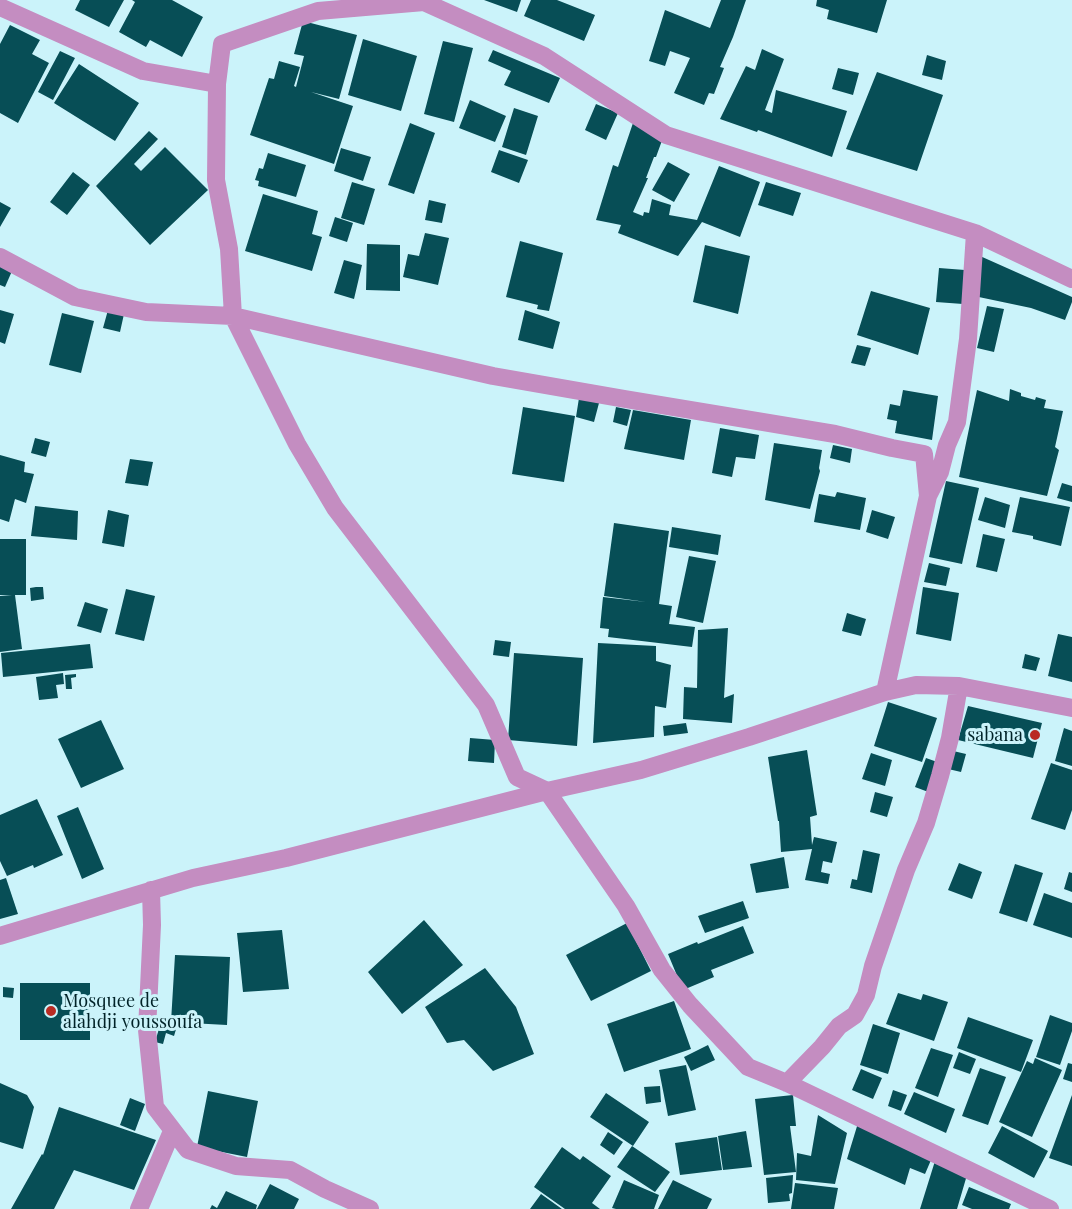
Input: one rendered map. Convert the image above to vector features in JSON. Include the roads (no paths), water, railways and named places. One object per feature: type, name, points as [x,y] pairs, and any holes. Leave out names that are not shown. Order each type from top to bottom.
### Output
[{"type":"street","points":[[1050,1209],[787,1083],[748,1067],[690,1005],[662,970],[626,906],[547,791],[517,777],[486,705],[335,508],[297,444],[233,316],[229,249],[216,180],[217,84],[222,44],[318,11],[424,2],[544,56],[666,135],[975,233],[1072,279]]},
{"type":"street","points":[[0,7],[143,71],[217,84]]},
{"type":"street","points":[[885,692],[928,496],[940,472],[947,445],[957,422],[968,339],[975,233]]},
{"type":"street","points":[[0,257],[75,297],[146,312],[233,316],[493,376],[835,434],[924,454],[928,496]]},
{"type":"street","points":[[0,936],[193,878],[286,858],[547,791],[641,770],[885,692],[916,685],[959,686],[1072,708]]},
{"type":"street","points":[[787,1083],[839,1026],[855,1015],[866,995],[873,966],[906,870],[926,823],[950,738],[959,686]]},
{"type":"street","points":[[151,890],[152,925],[147,1030],[154,1107],[188,1150],[236,1166],[290,1170],[370,1209]]},
{"type":"street","points":[[139,1209],[172,1131]]},
{"type":"place","name":"sabana","points":[[1035,735]]},
{"type":"place","name":"Mosquee de alahdji youssoufa","points":[[51,1011]]}]
